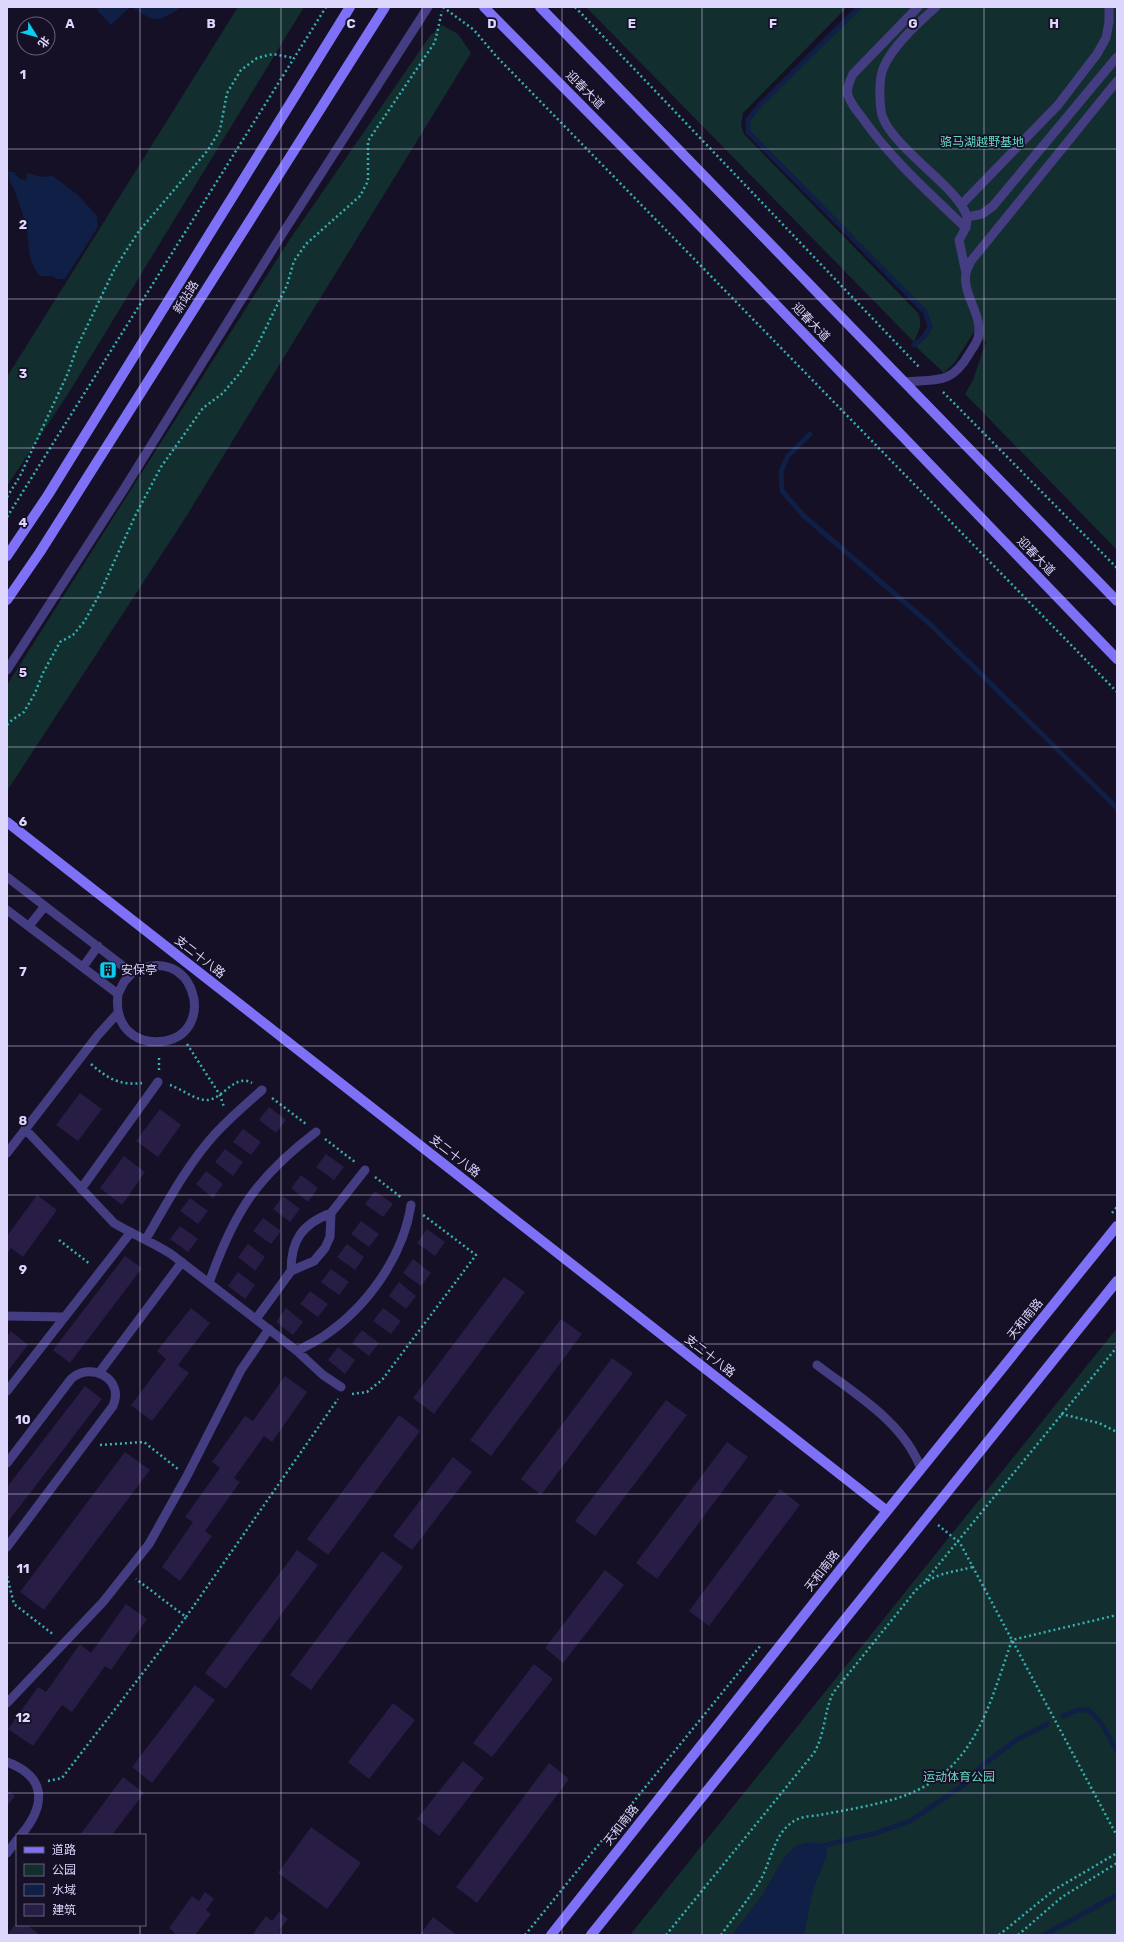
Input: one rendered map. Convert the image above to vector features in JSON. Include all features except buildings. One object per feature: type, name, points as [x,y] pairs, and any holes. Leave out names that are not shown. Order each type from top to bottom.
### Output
[{"type":"street","points":[[334,32],[345,7]]},
{"type":"street","name":"新站路","points":[[7,556],[48,495],[350,7]]},
{"type":"street","name":"新站路","points":[[7,600],[40,552],[385,7]]},
{"type":"street","name":"迎春大道","points":[[484,7],[679,204],[1117,659]]},
{"type":"street","name":"迎春大道","points":[[540,7],[1117,601]]},
{"type":"street","name":"支二十八路","points":[[7,822],[887,1511]]},
{"type":"street","name":"天和南路","points":[[551,1935],[887,1511],[1117,1226]]},
{"type":"street","points":[[591,1935],[1117,1281]]},
{"type":"lane","points":[[7,670],[124,489],[281,236],[428,7]]},
{"type":"lane","points":[[918,7],[853,74],[848,84],[848,95],[867,125],[882,144],[918,182],[966,228]]},
{"type":"lane","points":[[904,382],[949,378],[963,366],[978,338],[978,322],[966,283],[966,273],[959,240],[966,228],[967,217],[961,205],[950,191],[896,138],[882,118],[880,90],[882,72],[892,54],[904,39],[936,7]]},
{"type":"lane","points":[[961,205],[1058,105],[1097,54],[1106,38],[1109,22],[1109,7]]},
{"type":"lane","points":[[967,217],[982,214],[993,206],[1117,57]]},
{"type":"lane","points":[[966,273],[971,261],[982,247],[1117,81]]},
{"type":"lane","points":[[7,877],[132,973]]},
{"type":"lane","points":[[29,926],[45,906]]},
{"type":"lane","points":[[7,910],[118,994]]},
{"type":"lane","points":[[83,967],[98,946]]},
{"type":"lane","points":[[153,965],[166,966],[177,971],[186,979],[194,996],[195,1008],[192,1019],[180,1034],[168,1041],[149,1042],[138,1038],[129,1032],[122,1023],[118,1013],[118,994],[124,982],[132,973],[142,967],[153,965]]},
{"type":"lane","points":[[7,1153],[81,1056],[118,1013]]},
{"type":"lane","points":[[81,1189],[158,1082]]},
{"type":"lane","points":[[146,1239],[186,1173],[202,1150],[226,1123],[262,1090]]},
{"type":"lane","points":[[26,1129],[114,1223],[146,1239],[182,1262],[297,1351],[318,1370],[342,1388]]},
{"type":"lane","points":[[209,1283],[223,1245],[242,1207],[262,1179],[280,1161],[316,1132]]},
{"type":"lane","points":[[256,1319],[290,1271],[291,1256],[296,1242],[304,1230],[316,1219],[331,1213],[365,1170]]},
{"type":"lane","points":[[297,1351],[323,1336],[344,1321],[369,1293],[396,1254],[408,1223],[411,1205]]},
{"type":"lane","points":[[290,1271],[314,1261],[325,1248],[330,1237],[331,1213]]},
{"type":"lane","points":[[7,1391],[131,1232]]},
{"type":"lane","points":[[99,1373],[182,1262]]},
{"type":"lane","points":[[7,1316],[64,1317]]},
{"type":"lane","points":[[7,1703],[65,1644],[128,1572],[149,1544],[188,1476],[241,1370],[269,1330]]},
{"type":"lane","points":[[817,1365],[892,1423],[916,1455],[921,1469]]},
{"type":"lane","points":[[7,1463],[71,1379],[83,1372],[92,1371],[99,1373],[113,1386],[117,1398],[113,1406],[7,1547]]},
{"type":"lane","points":[[7,1762],[16,1765],[29,1774],[37,1784],[40,1795],[37,1810],[22,1834]]},
{"type":"lane","points":[[7,1853],[16,1841]]},
{"type":"path","points":[[7,517],[326,7]]},
{"type":"path","points":[[7,725],[24,712],[60,642],[73,635],[84,622],[101,590],[136,514],[161,467],[203,408],[222,393],[239,374],[254,352],[287,285],[294,261],[306,244],[360,196],[368,181],[368,141],[435,42],[443,7],[474,30],[501,62],[1117,692]]},
{"type":"path","points":[[575,7],[932,380],[1117,568]]},
{"type":"path","points":[[7,497],[20,476],[68,373],[77,347],[115,268],[138,231],[208,150],[220,130],[228,93],[241,70],[257,58],[273,54],[294,58]]},
{"type":"path","points":[[180,1034],[220,1095],[225,1109],[226,1123]]},
{"type":"path","points":[[158,1082],[159,1042]]},
{"type":"path","points":[[37,1784],[62,1778],[186,1617],[342,1388],[352,1394],[359,1394],[375,1387],[382,1380],[476,1255],[247,1080],[239,1080],[220,1095],[207,1100],[176,1087],[158,1082],[136,1084],[119,1083],[106,1077],[81,1056]]},
{"type":"path","points":[[59,1240],[100,1272]]},
{"type":"path","points":[[666,1935],[814,1753],[820,1742],[827,1705],[833,1693],[1117,1347]]},
{"type":"path","points":[[1061,1414],[1099,1423],[1117,1432]]},
{"type":"path","points":[[84,1446],[144,1442],[188,1476]]},
{"type":"path","points":[[928,1517],[958,1541],[1117,1836]]},
{"type":"path","points":[[926,1580],[973,1567]]},
{"type":"path","points":[[128,1572],[186,1617]]},
{"type":"path","points":[[7,1576],[14,1604],[65,1644]]},
{"type":"path","points":[[1012,1640],[1117,1615]]},
{"type":"path","points":[[721,1935],[760,1880],[779,1838],[796,1819],[880,1803],[912,1794],[933,1782],[952,1766],[977,1734],[988,1710],[1012,1640]]},
{"type":"path","points":[[999,1935],[1054,1890],[1117,1853]]},
{"type":"path","points":[[1018,1935],[1062,1897],[1117,1863]]},
{"type":"green space","points":[[238,7],[304,7],[68,394],[7,486],[7,377]]},
{"type":"green space","points":[[586,7],[847,7],[743,113],[741,126],[744,134],[918,313],[920,324],[919,331],[914,342]]},
{"type":"green space","name":"骆马湖越野基地","points":[[859,7],[1117,7],[1117,550],[965,394],[973,380],[986,342],[974,332],[955,362],[944,373],[914,345],[924,337],[930,328],[925,312],[748,132],[748,120],[757,108]]},
{"type":"green space","points":[[442,25],[458,34],[471,53],[184,520],[7,791],[7,685],[288,242],[430,36]]},
{"type":"green space","name":"运动体育公园","points":[[1117,1328],[1117,1935],[630,1935]]},
{"type":"water","points":[[98,7],[130,7],[111,25],[97,10]]},
{"type":"water","points":[[132,7],[182,7],[167,16],[157,19],[147,16]]},
{"type":"water","points":[[8,172],[14,172],[20,179],[26,180],[27,173],[42,177],[53,176],[78,195],[97,216],[98,227],[65,279],[58,279],[52,276],[40,276],[32,264],[26,225],[14,189],[9,179]]},
{"type":"water","points":[[813,1842],[826,1845],[827,1855],[813,1890],[804,1935],[732,1935],[761,1897],[785,1856],[797,1845]]},
{"type":"waterway","points":[[859,7],[757,108],[748,120],[748,132],[925,312],[930,327],[924,337],[914,345]]},
{"type":"waterway","points":[[810,434],[788,456],[781,471],[782,491],[804,516],[931,625],[1117,808]]},
{"type":"waterway","points":[[1063,1716],[1077,1710],[1088,1710],[1101,1724],[1117,1752]]},
{"type":"waterway","points":[[826,1845],[876,1833],[910,1821],[964,1785],[983,1765],[1016,1740],[1047,1724]]},
{"type":"waterway","points":[[1044,1935],[1117,1895]]},
{"type":"place","name":"安保亭","points":[[108,970]]}]
